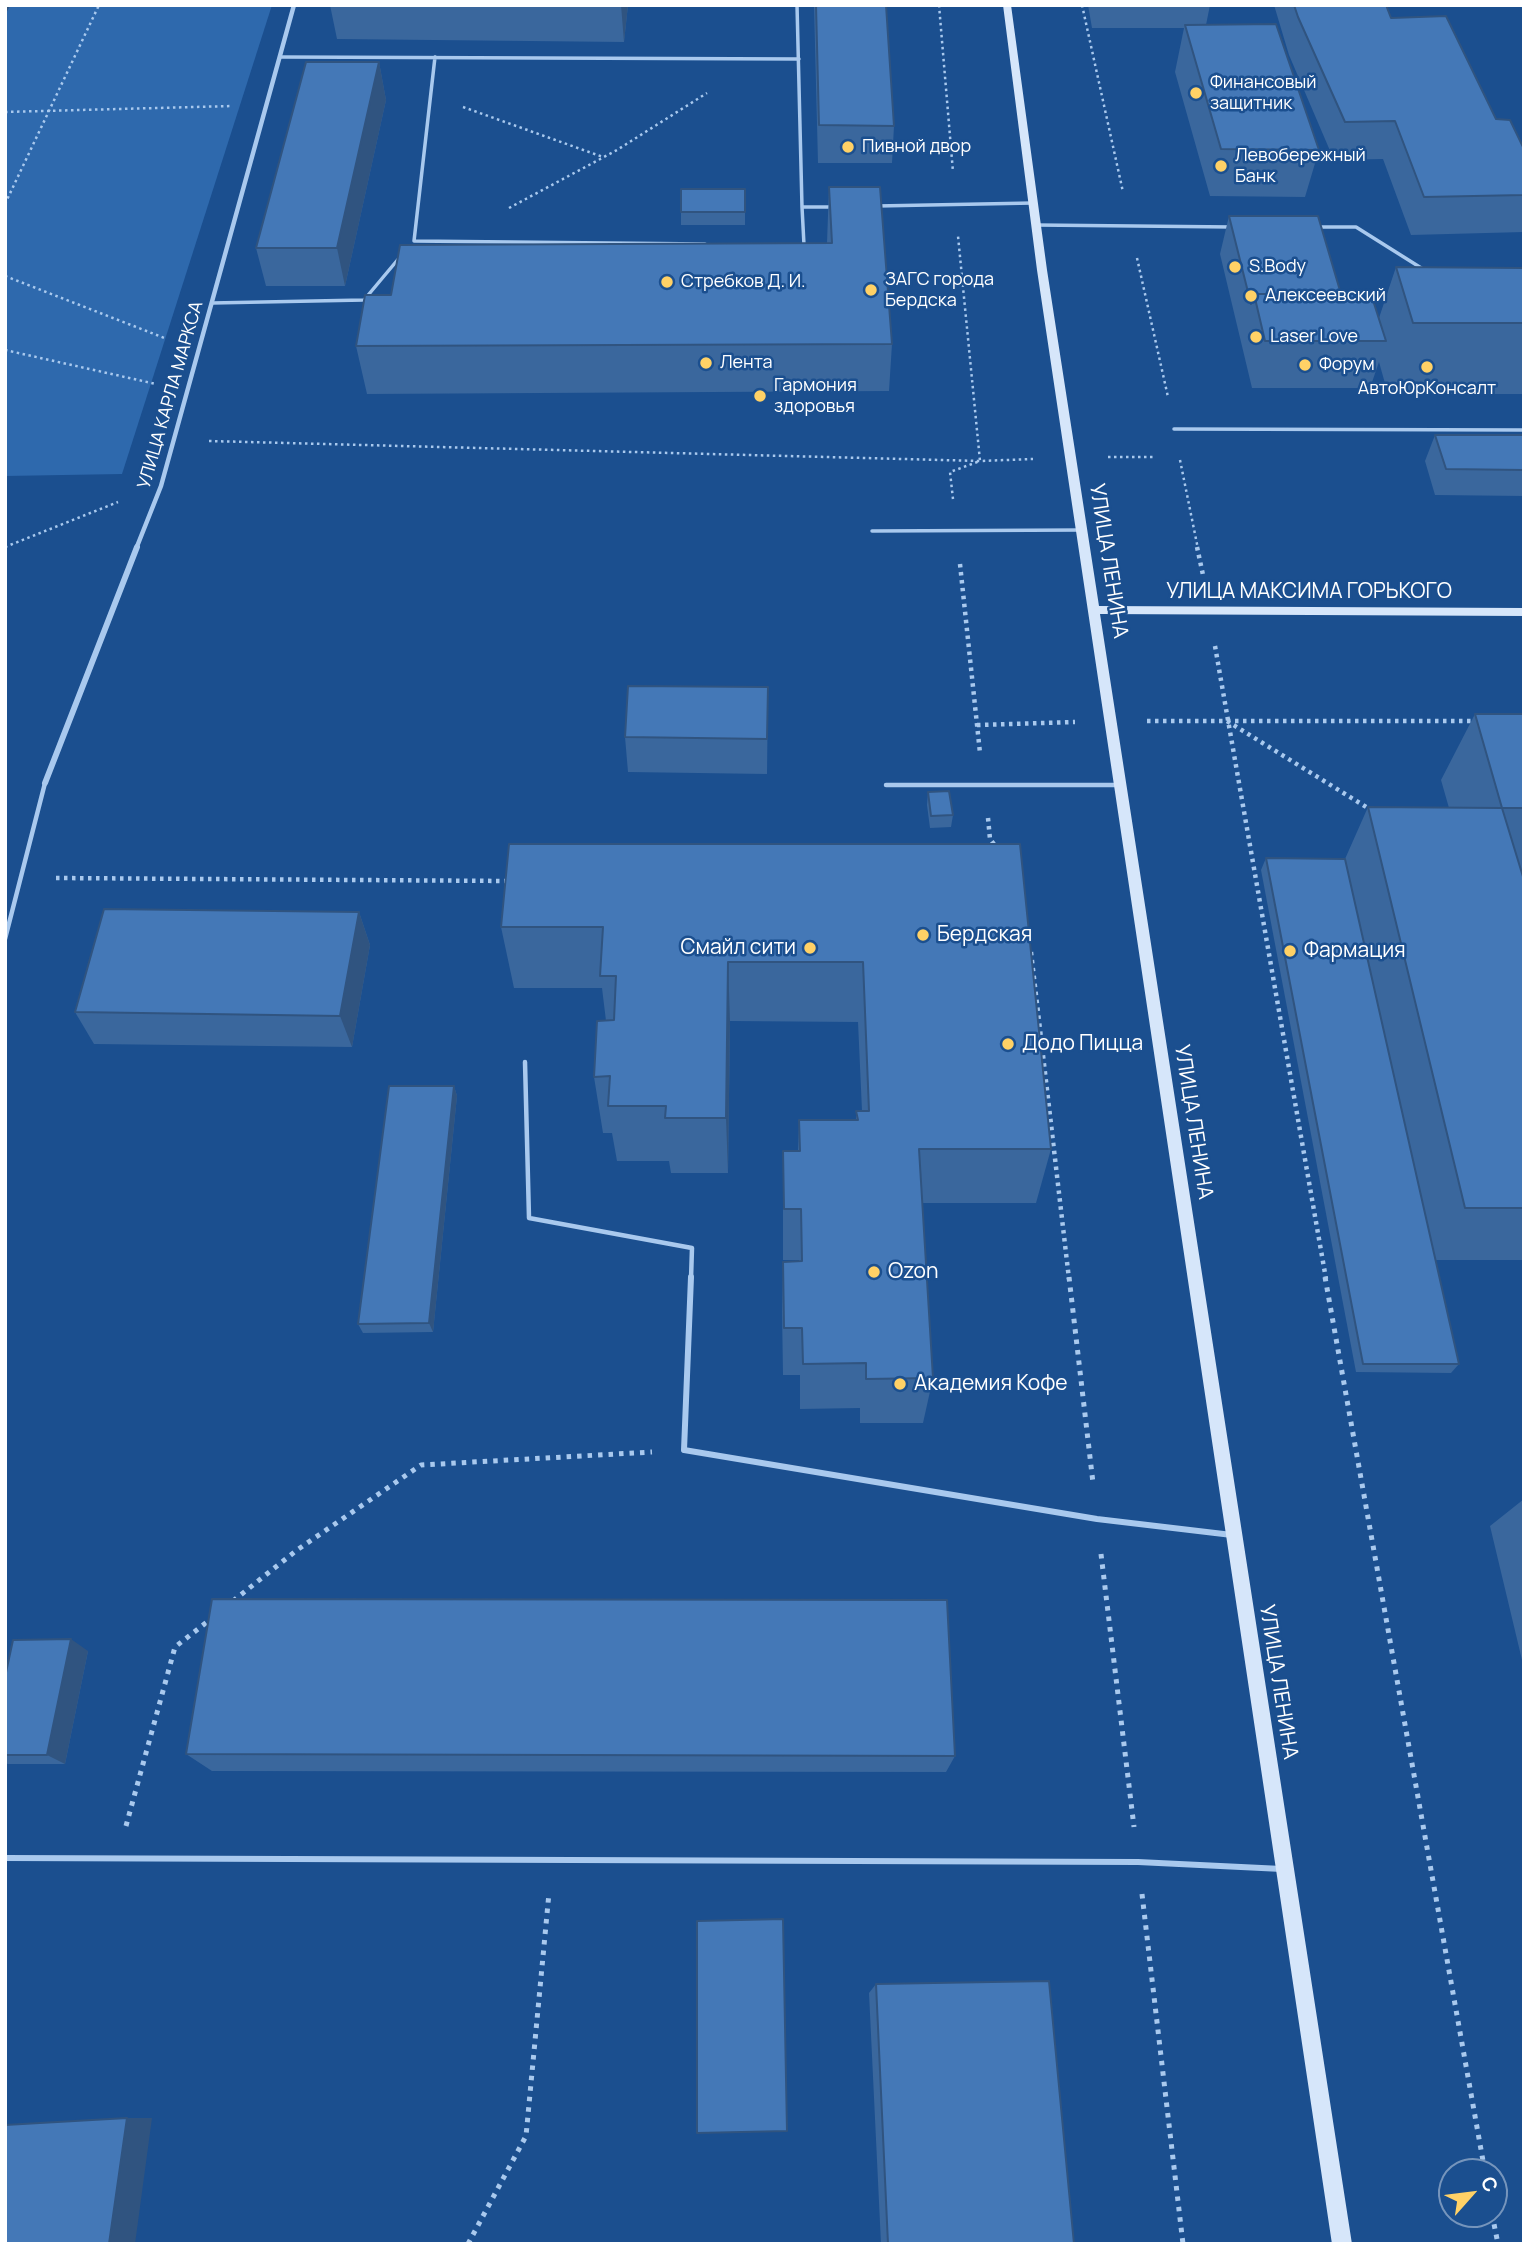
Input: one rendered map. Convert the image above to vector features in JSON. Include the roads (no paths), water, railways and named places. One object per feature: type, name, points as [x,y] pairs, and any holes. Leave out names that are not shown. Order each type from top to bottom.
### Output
[{"type":"main road","name":"УЛИЦА ЛЕНИНА","points":[[1007,5],[1036,225],[1342,2244]]},
{"type":"main road","name":"УЛИЦА МАКСИМА ГОРЬКОГО","points":[[1094,610],[1524,612]]},
{"type":"street","name":"УЛИЦА КАРЛА МАРКСА","points":[[45,783],[161,485],[294,5]]},
{"type":"lane","points":[[790,245],[804,245],[797,5]]},
{"type":"lane","points":[[281,57],[799,58]]},
{"type":"lane","points":[[435,57],[414,241],[707,244]]},
{"type":"lane","points":[[872,206],[1033,203]]},
{"type":"lane","points":[[802,207],[844,206]]},
{"type":"lane","points":[[1036,225],[1237,227]]},
{"type":"lane","points":[[1303,227],[1356,228],[1435,277]]},
{"type":"lane","points":[[212,303],[364,300],[405,251]]},
{"type":"lane","points":[[1174,429],[1524,430]]},
{"type":"lane","points":[[872,531],[1082,530]]},
{"type":"lane","points":[[5,939],[45,783]]},
{"type":"lane","points":[[887,785],[1120,785]]},
{"type":"lane","points":[[525,1062],[529,1218],[692,1248],[684,1450],[1097,1519],[1235,1535]]},
{"type":"lane","points":[[5,1858],[1124,1862],[1286,1869]]},
{"type":"place","name":"Финансовый защитник","points":[[1196,93]]},
{"type":"place","name":"Пивной двор","points":[[848,147]]},
{"type":"place","name":"Левобережный Банк","points":[[1221,166]]},
{"type":"place","name":"S.Body","points":[[1235,267]]},
{"type":"place","name":"Стребков Д. И.","points":[[667,282]]},
{"type":"place","name":"ЗАГС города Бердска","points":[[871,290]]},
{"type":"place","name":"Алексеевский","points":[[1251,296]]},
{"type":"place","name":"Laser Love","points":[[1256,337]]},
{"type":"place","name":"Лента","points":[[706,363]]},
{"type":"place","name":"Форум","points":[[1305,365]]},
{"type":"place","name":"АвтоЮрКонсалт","points":[[1427,367]]},
{"type":"place","name":"Гармония здоровья","points":[[760,396]]},
{"type":"place","name":"Бердская","points":[[923,935]]},
{"type":"place","name":"Смайл сити","points":[[810,948]]},
{"type":"place","name":"Фармация","points":[[1290,951]]},
{"type":"place","name":"Додо Пицца","points":[[1008,1044]]},
{"type":"place","name":"Ozon","points":[[874,1272]]},
{"type":"place","name":"Академия Кофе","points":[[900,1384]]}]
